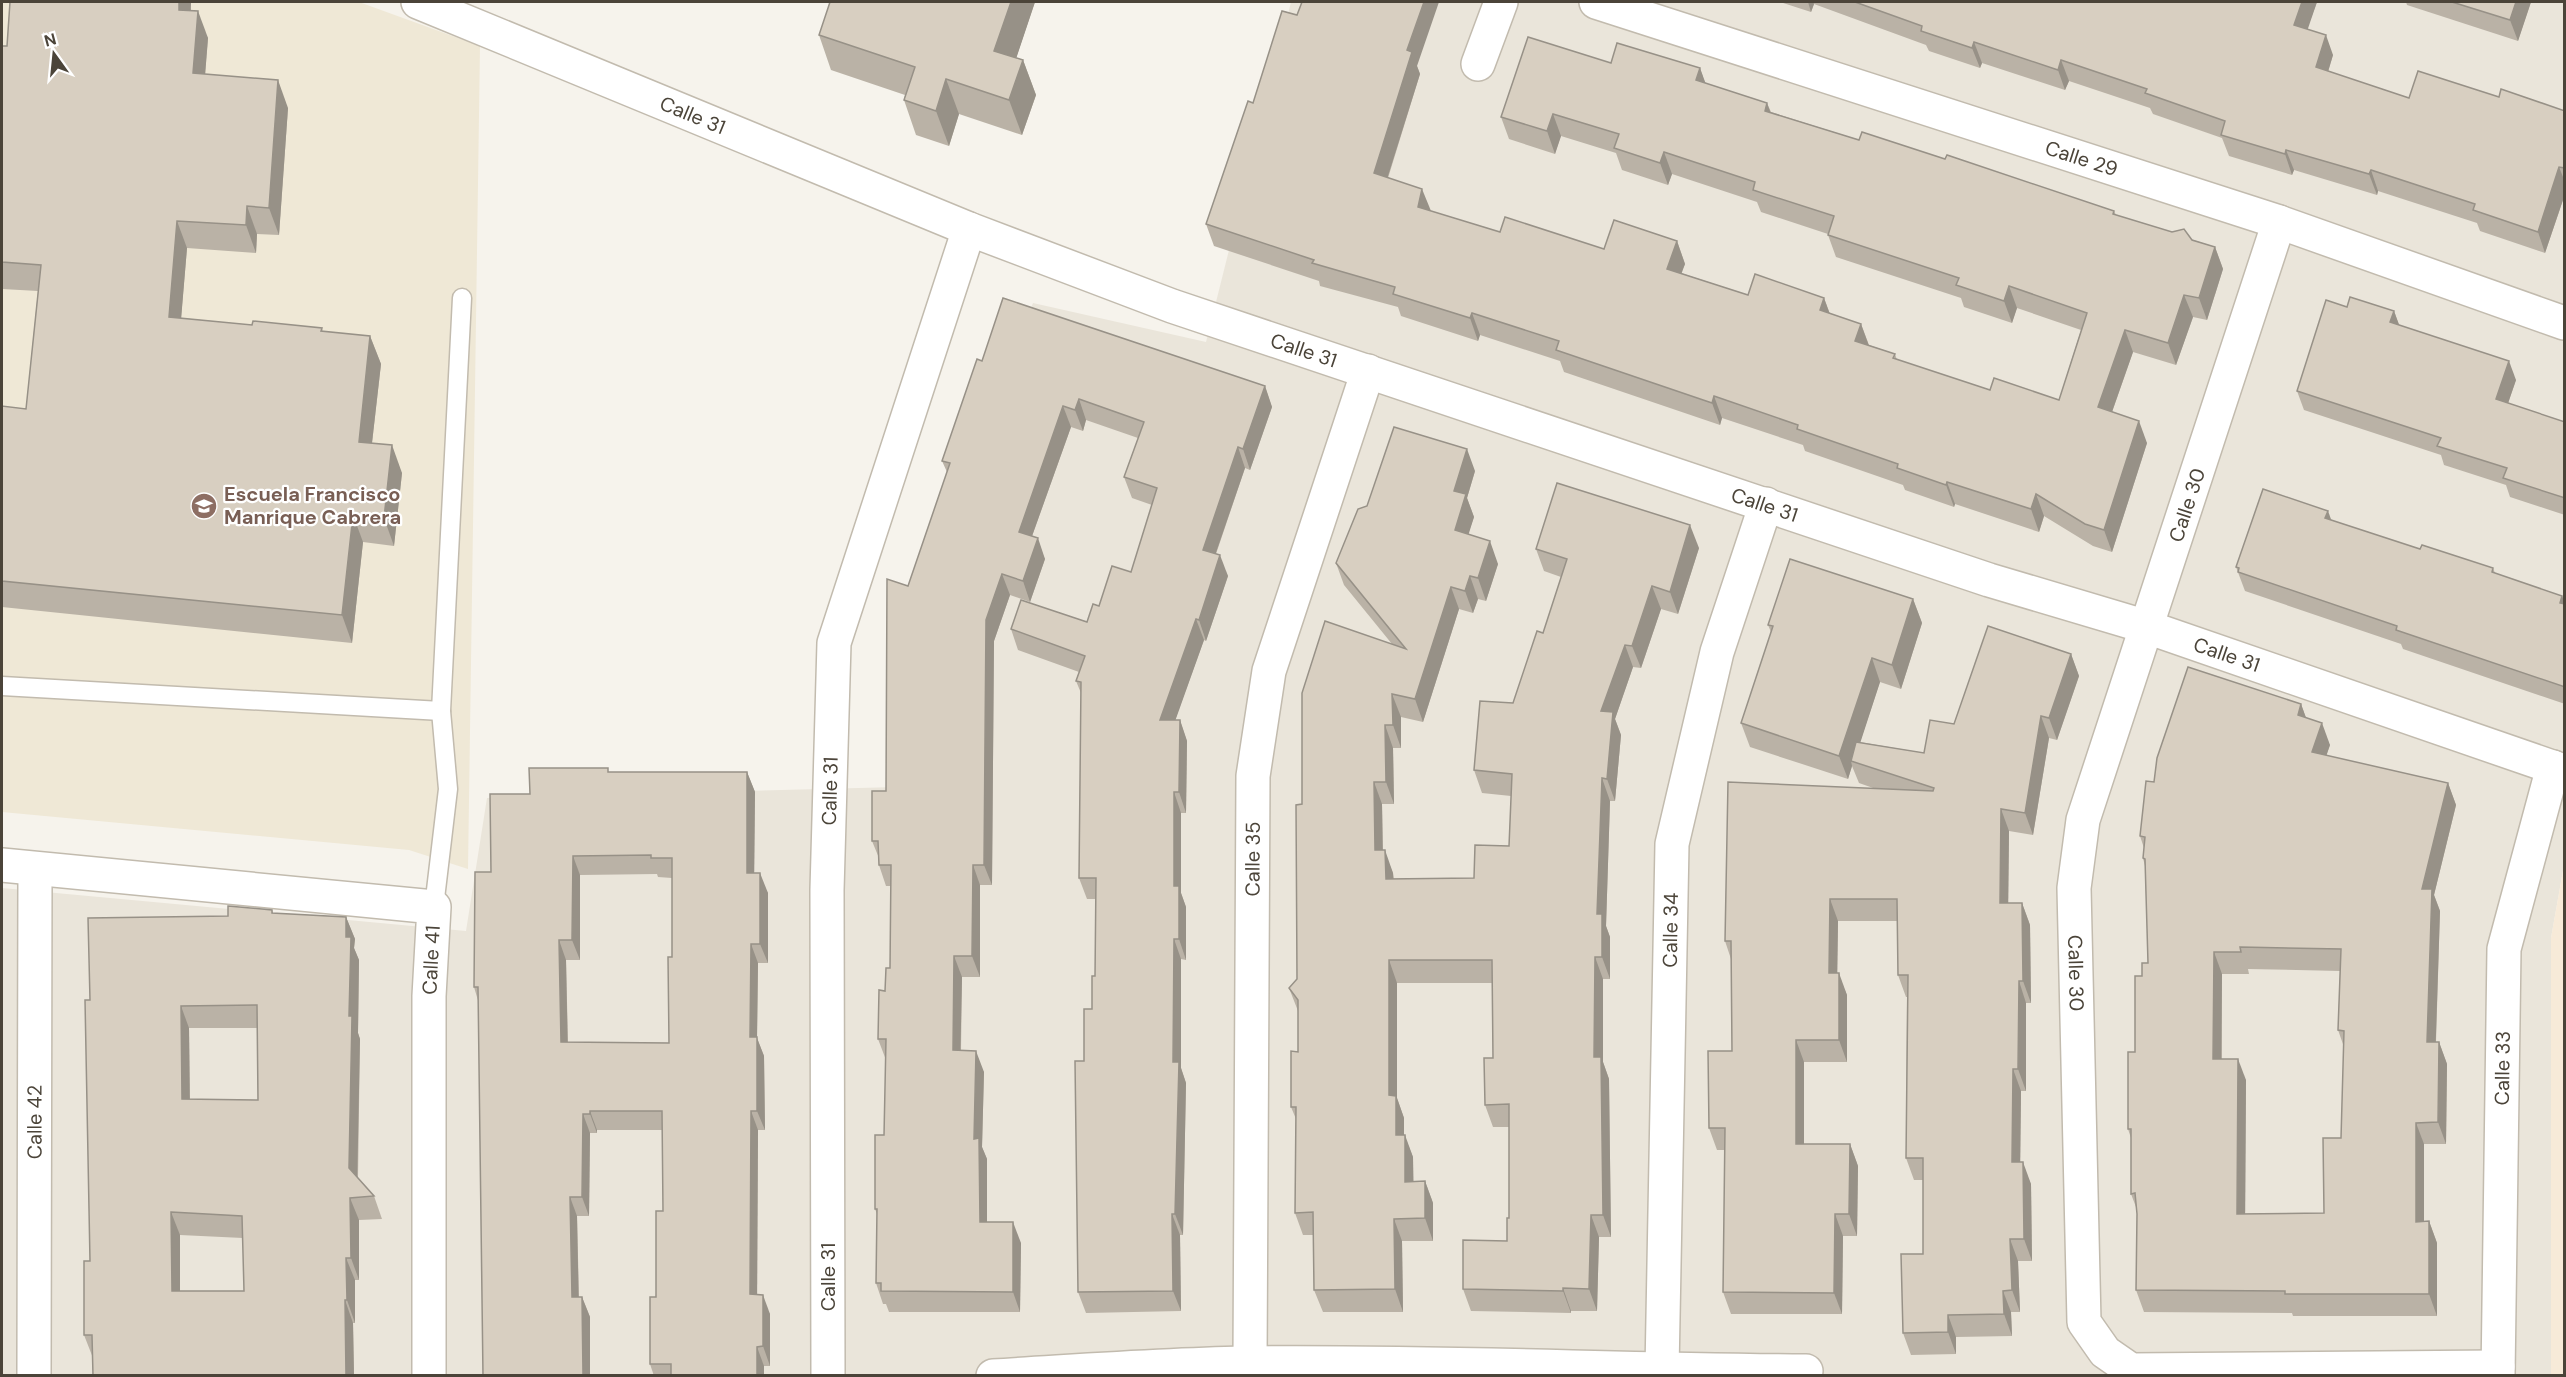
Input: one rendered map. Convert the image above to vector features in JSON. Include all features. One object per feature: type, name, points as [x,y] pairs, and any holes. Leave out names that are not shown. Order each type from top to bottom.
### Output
[{"type":"street","name":"Calle 31","points":[[418,2],[969,229],[1172,306],[1989,580],[2147,627],[2559,769]]},
{"type":"street","points":[[1478,64],[1501,2]]},
{"type":"street","name":"Calle 29","points":[[1596,2],[2279,222],[2565,323]]},
{"type":"street","name":"Calle 30","points":[[2279,222],[2083,820],[2074,888],[2084,1322],[2105,1352],[2131,1370],[2498,1371]]},
{"type":"street","name":"Calle 31","points":[[828,1376],[827,890],[834,643],[969,229]]},
{"type":"street","name":"Calle 35","points":[[1250,1363],[1253,776],[1269,671],[1368,371]]},
{"type":"street","name":"Calle 34","points":[[1662,1370],[1672,844],[1717,652],[1766,504]]},
{"type":"street","name":"Calle 33","points":[[2498,1371],[2504,949],[2559,769]]},
{"type":"street","name":"Calle 41","points":[[2,865],[434,907],[429,996],[429,1376]]},
{"type":"street","name":"Calle 42","points":[[34,1376],[35,869]]},
{"type":"street","points":[[993,1376],[1250,1363],[1472,1364],[1662,1370],[1806,1371]]},
{"type":"lane","points":[[434,907],[448,789],[441,711],[462,298]]},
{"type":"lane","points":[[2,686],[441,711]]},
{"type":"shaded area","points":[[2,2],[359,2],[480,46],[468,869],[409,850],[2,812]]},
{"type":"shaded area","points":[[1291,2],[2564,2],[2564,865],[2551,938],[2551,1375],[2,1375],[2,888],[466,931],[487,798],[897,787],[904,618],[1033,303],[1206,342]]},
{"type":"shaded area","points":[[2564,865],[2564,1375],[2551,1376],[2551,938]]},
{"type":"building","points":[[10,2],[179,2],[179,10],[198,11],[193,73],[278,80],[269,208],[247,206],[246,225],[177,221],[169,317],[252,325],[253,321],[322,328],[321,331],[370,336],[359,442],[392,445],[384,518],[353,515],[342,615],[2,581],[2,406],[26,409],[41,265],[2,262],[2,46],[7,46]]},
{"type":"building","points":[[830,2],[1011,2],[994,51],[1023,60],[1009,100],[946,79],[936,111],[904,100],[915,67],[819,35]]},
{"type":"building","points":[[1302,2],[1424,2],[1407,50],[1412,52],[1374,173],[1422,189],[1418,207],[1500,232],[1505,217],[1604,249],[1614,220],[1677,241],[1667,269],[1748,295],[1755,274],[1824,298],[1820,310],[1861,324],[1855,341],[1895,354],[1893,358],[1990,390],[1994,378],[2059,400],[2087,313],[2009,286],[2004,301],[1956,285],[1959,278],[1828,235],[1834,216],[1753,190],[1755,182],[1664,152],[1660,163],[1614,148],[1619,134],[1553,114],[1547,131],[1501,117],[1528,37],[1611,63],[1617,43],[1700,68],[1696,80],[1767,103],[1765,111],[1859,140],[1862,132],[1945,159],[1947,155],[2114,211],[2113,214],[2172,232],[2184,229],[2192,240],[2215,247],[2199,298],[2184,295],[2168,343],[2125,330],[2098,407],[2139,421],[2104,530],[2085,524],[2036,494],[2031,509],[1947,482],[1946,485],[1897,468],[1898,464],[1797,429],[1798,425],[1714,396],[1712,403],[1556,350],[1559,341],[1472,313],[1470,318],[1393,294],[1395,287],[1312,263],[1314,260],[1206,224],[1248,101],[1253,103],[1282,11],[1297,15]]},
{"type":"building","points":[[1855,2],[2302,2],[2294,25],[2326,35],[2316,67],[2409,98],[2418,71],[2499,97],[2501,89],[2565,111],[2565,168],[2559,167],[2538,232],[2473,210],[2475,204],[2371,170],[2369,174],[2286,150],[2285,154],[2221,135],[2225,121],[2145,93],[2147,89],[2061,60],[2058,70],[1974,42],[1972,48],[1921,31],[1922,26]]},
{"type":"building","points":[[2452,2],[2516,2],[2510,20]]},
{"type":"building","points":[[2350,297],[2394,311],[2390,322],[2509,361],[2496,399],[2565,422],[2565,498],[2503,478],[2507,468],[2437,446],[2441,438],[2297,391],[2326,300],[2347,307]]},
{"type":"building","points":[[1003,298],[1265,386],[1243,449],[1238,447],[1203,550],[1220,555],[1199,620],[1196,619],[1160,720],[1180,720],[1179,792],[1174,792],[1174,886],[1179,886],[1179,939],[1174,939],[1173,1062],[1179,1062],[1175,1214],[1172,1214],[1173,1291],[1078,1292],[1075,1061],[1084,1061],[1084,1009],[1092,1009],[1092,976],[1095,976],[1096,878],[1079,878],[1081,682],[1076,681],[1085,656],[1011,629],[1021,600],[1087,622],[1093,604],[1099,606],[1112,566],[1131,572],[1157,488],[1124,477],[1144,422],[1079,399],[1075,410],[1063,406],[1019,532],[1038,538],[1023,581],[1002,574],[986,620],[984,865],[973,865],[972,956],[954,956],[953,1050],[976,1051],[974,1139],[979,1138],[980,1222],[1013,1222],[1013,1292],[881,1291],[881,1283],[876,1283],[875,1135],[884,1135],[886,1039],[878,1039],[879,990],[885,991],[886,968],[890,968],[891,865],[879,865],[878,841],[872,841],[872,791],[886,791],[887,579],[908,586],[950,463],[942,461],[977,359],[982,361]]},
{"type":"building","points":[[1394,427],[1467,449],[1454,491],[1466,494],[1455,530],[1490,541],[1478,578],[1470,576],[1465,591],[1451,587],[1415,699],[1392,694],[1393,725],[1385,725],[1386,782],[1374,782],[1375,850],[1385,850],[1386,879],[1474,878],[1475,845],[1509,846],[1512,774],[1474,770],[1480,701],[1513,703],[1537,631],[1543,633],[1567,559],[1536,549],[1557,483],[1690,525],[1670,592],[1652,586],[1632,646],[1625,645],[1601,711],[1613,712],[1607,779],[1602,778],[1597,914],[1602,914],[1602,957],[1595,957],[1594,1057],[1601,1057],[1603,1215],[1591,1215],[1589,1289],[1563,1288],[1563,1291],[1463,1289],[1463,1240],[1507,1241],[1509,1104],[1485,1105],[1484,1058],[1493,1058],[1492,960],[1389,960],[1389,1095],[1396,1096],[1396,1135],[1405,1135],[1405,1182],[1425,1181],[1425,1218],[1394,1219],[1395,1289],[1314,1290],[1313,1212],[1295,1213],[1296,1107],[1291,1107],[1291,1051],[1298,1052],[1298,1000],[1289,988],[1297,979],[1296,805],[1302,804],[1302,693],[1325,621],[1406,649],[1336,563],[1358,509],[1367,506]]},
{"type":"building","points":[[2263,489],[2328,511],[2325,518],[2420,549],[2422,545],[2493,568],[2492,572],[2562,596],[2560,603],[2565,604],[2565,687],[2396,630],[2397,626],[2238,572],[2239,568],[2236,567]]},
{"type":"building","points":[[1790,559],[1913,599],[1892,665],[1872,658],[1839,756],[1741,723],[1773,626],[1768,625]]},
{"type":"building","points":[[1988,626],[2071,654],[2049,718],[2041,716],[2025,813],[2001,809],[2000,903],[2022,903],[2023,981],[2019,981],[2018,1069],[2013,1069],[2012,1162],[2023,1162],[2024,1239],[2010,1239],[2012,1290],[2003,1291],[2004,1314],[1948,1315],[1948,1332],[1903,1333],[1901,1254],[1923,1254],[1923,1158],[1906,1158],[1908,975],[1898,975],[1897,899],[1830,899],[1829,973],[1839,973],[1839,1040],[1796,1040],[1796,1144],[1850,1144],[1849,1214],[1835,1214],[1834,1293],[1723,1292],[1725,1128],[1709,1128],[1708,1051],[1732,1051],[1731,941],[1725,941],[1728,782],[1933,791],[1934,788],[1851,761],[1856,742],[1924,753],[1930,720],[1954,724]]},
{"type":"building","points":[[2188,667],[2301,704],[2298,715],[2322,723],[2312,752],[2448,783],[2422,889],[2432,889],[2427,1042],[2439,1042],[2438,1122],[2416,1123],[2416,1222],[2429,1221],[2429,1294],[2285,1294],[2285,1291],[2136,1290],[2137,1214],[2135,1193],[2131,1194],[2128,1052],[2135,1052],[2135,976],[2142,976],[2142,963],[2148,963],[2145,859],[2143,858],[2145,837],[2140,836],[2146,781],[2154,782],[2157,758]],"holes":[[[2240,947],[2341,949],[2338,1030],[2344,1031],[2341,1138],[2323,1138],[2324,1213],[2237,1214],[2238,1059],[2213,1059],[2214,952],[2241,952]]]},
{"type":"building","points":[[529,768],[608,768],[608,772],[747,772],[747,873],[760,873],[760,944],[751,944],[750,1037],[757,1037],[757,1111],[751,1111],[750,1294],[763,1295],[763,1346],[757,1347],[757,1376],[671,1376],[671,1364],[650,1364],[650,1297],[656,1297],[656,1211],[663,1211],[662,1111],[590,1111],[590,1114],[583,1114],[582,1197],[570,1197],[572,1297],[582,1297],[583,1376],[483,1376],[478,987],[474,987],[475,872],[491,872],[490,794],[530,794]],"holes":[[[651,855],[651,858],[672,858],[672,957],[668,957],[669,1043],[561,1042],[559,940],[572,940],[573,856]]]},
{"type":"building","points":[[228,906],[272,910],[272,913],[346,917],[346,937],[351,937],[349,1016],[352,1016],[349,1168],[374,1196],[350,1198],[351,1258],[346,1258],[347,1300],[345,1300],[346,1376],[93,1376],[92,1335],[84,1335],[84,1261],[90,1261],[85,1000],[90,1000],[88,918],[228,916]],"holes":[[[257,1005],[258,1100],[182,1099],[181,1006]],[[171,1212],[242,1216],[244,1291],[172,1291]]]},
{"type":"place","name":"Escuela Francisco Manrique Cabrera","points":[[204,506]]}]
